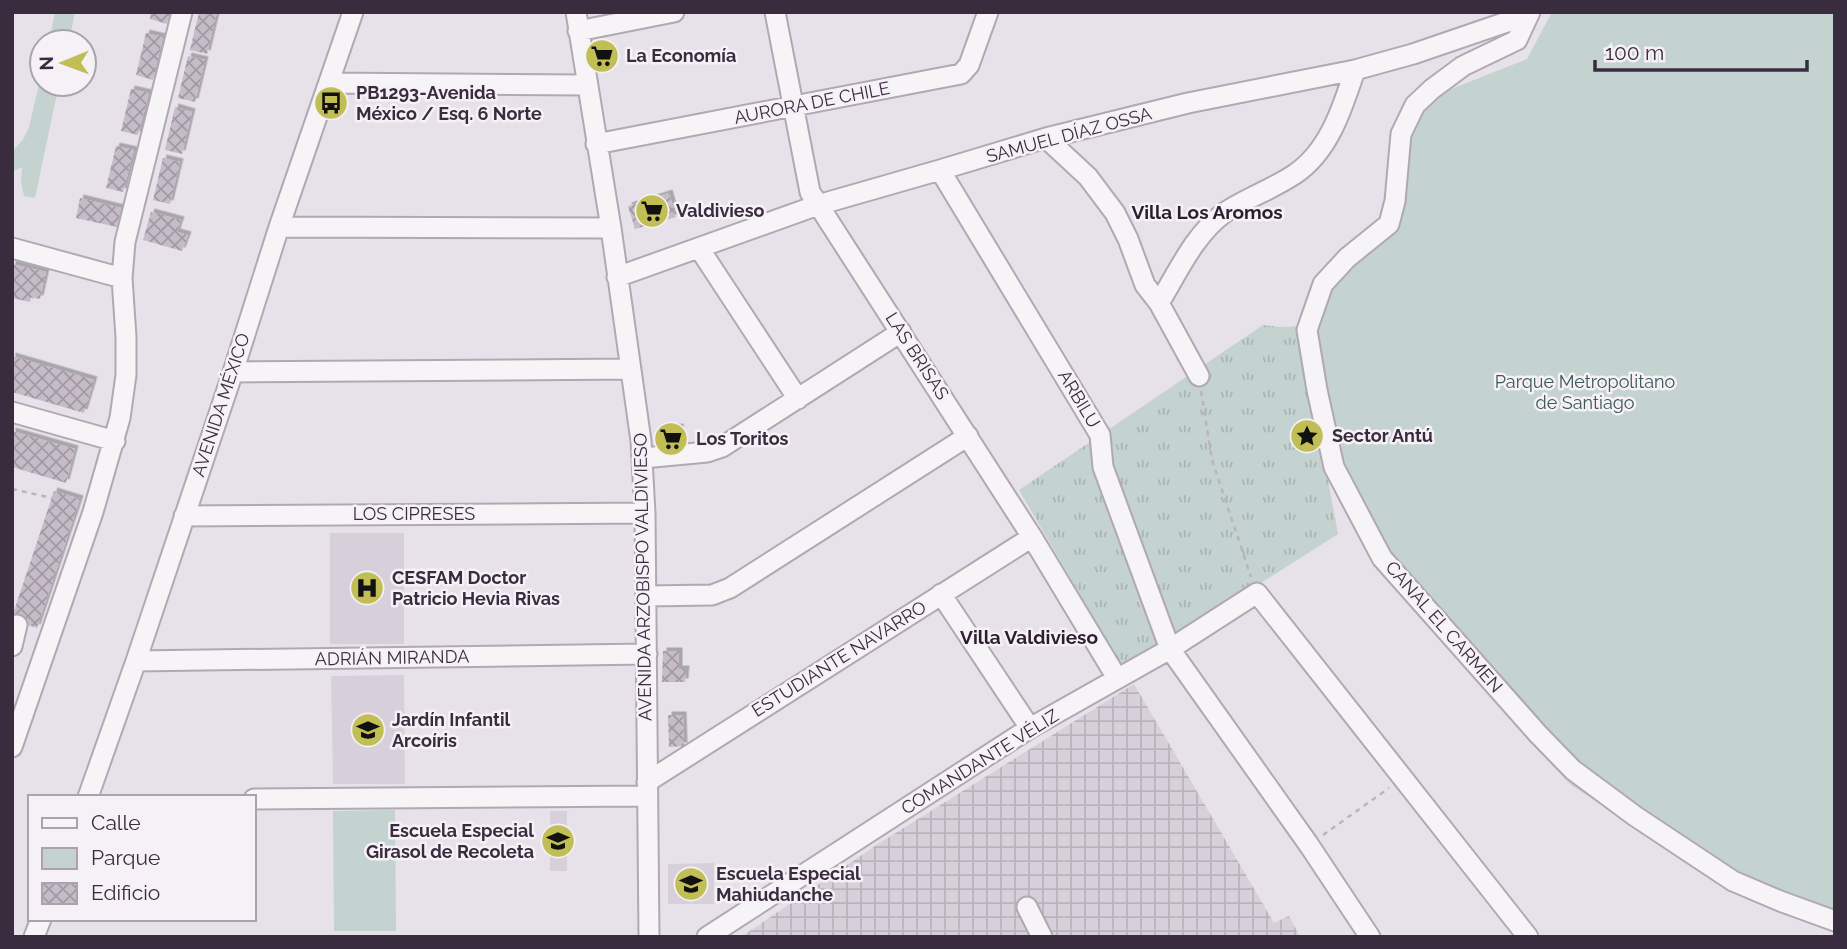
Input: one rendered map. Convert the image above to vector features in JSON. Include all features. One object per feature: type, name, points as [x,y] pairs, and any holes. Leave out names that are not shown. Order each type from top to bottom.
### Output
[{"type":"street","points":[[12,747],[115,441],[126,375],[122,278],[128,229],[182,12]]},
{"type":"street","name":"AVENIDA MÉXICO","points":[[89,795],[353,12]]},
{"type":"street","points":[[577,22],[674,12]]},
{"type":"street","name":"LAS BRISAS","points":[[775,12],[810,192],[1032,537],[1117,678]]},
{"type":"street","name":"AURORA DE CHILE","points":[[596,144],[961,74],[969,65],[988,12]]},
{"type":"street","name":"SAMUEL DÍAZ OSSA","points":[[617,277],[818,205],[1046,138],[1188,103],[1356,71],[1528,14]]},
{"type":"street","name":"CANAL EL CARMEN","points":[[1528,14],[1517,40],[1463,66],[1415,105],[1401,134],[1395,201],[1389,224],[1347,258],[1323,284],[1307,330],[1334,467],[1382,558],[1573,770],[1635,816],[1732,881],[1835,921]]},
{"type":"street","name":"AVENIDA ARZOBISPO VALDIVIESO","points":[[577,22],[611,228],[643,458],[649,937]]},
{"type":"street","points":[[1159,303],[1199,236],[1224,213],[1296,174],[1314,158],[1332,132],[1356,71]]},
{"type":"street","points":[[329,83],[587,85]]},
{"type":"street","points":[[1046,138],[1088,177],[1115,213],[1145,285],[1159,303],[1199,376]]},
{"type":"street","name":"ARBILU","points":[[940,170],[1100,435],[1103,467],[1170,649],[1309,845],[1370,937]]},
{"type":"street","points":[[279,228],[611,228]]},
{"type":"street","points":[[12,248],[122,278]]},
{"type":"street","points":[[699,248],[798,399]]},
{"type":"street","points":[[643,458],[715,450],[729,444],[901,332]]},
{"type":"street","points":[[233,372],[631,369]]},
{"type":"street","points":[[12,412],[115,441]]},
{"type":"street","points":[[646,596],[712,595],[730,588],[968,436]]},
{"type":"street","name":"LOS CIPRESES","points":[[184,516],[645,513]]},
{"type":"street","name":"ESTUDIANTE NAVARRO","points":[[647,789],[941,594],[1032,537]]},
{"type":"street","points":[[1257,593],[1528,937]]},
{"type":"street","name":"COMANDANTE VÉLIZ","points":[[706,937],[1030,728],[1170,649],[1257,593]]},
{"type":"street","points":[[941,594],[1030,728]]},
{"type":"street","points":[[12,646],[17,625]]},
{"type":"street","name":"ADRIÁN MIRANDA","points":[[136,661],[647,654]]},
{"type":"street","points":[[256,799],[647,789]]},
{"type":"street","points":[[1027,907],[1042,937]]},
{"type":"path","points":[[1199,376],[1212,460],[1257,593]]},
{"type":"path","points":[[12,489],[52,498]]},
{"type":"path","points":[[1309,845],[1403,778]]},
{"type":"shaded area","name":"CESFAM Doctor Patricio Hevia Rivas","points":[[330,533],[404,533],[404,644],[330,644]]},
{"type":"shaded area","name":"Jardín Infantil Arcoíris","points":[[404,675],[405,784],[333,784],[331,676]]},
{"type":"shaded area","points":[[1134,684],[1274,923],[1289,916],[1300,937],[741,937],[878,844]]},
{"type":"shaded area","name":"Escuela Especial Girasol de Recoleta","points":[[550,811],[567,811],[567,871],[550,871]]},
{"type":"shaded area","name":"Escuela Especial Mahiudanche","points":[[714,863],[714,904],[668,904],[668,864]]},
{"type":"green space","points":[[55,12],[75,12],[72,28],[52,28]]},
{"type":"green space","name":"Parque Metropolitano de Santiago","points":[[1552,12],[1835,12],[1835,927],[1754,902],[1571,785],[1523,734],[1371,524],[1340,459],[1312,326],[1326,287],[1400,223],[1405,199],[1403,154],[1413,123],[1441,93],[1527,59]]},
{"type":"green space","points":[[36,98],[56,98],[35,198],[24,196],[22,167],[12,172],[12,152],[29,127]]},
{"type":"green space","points":[[1263,325],[1299,326],[1338,534],[1124,670],[1019,490]]},
{"type":"green space","points":[[395,810],[396,931],[334,931],[333,811]]},
{"type":"building","points":[[151,12],[170,12],[167,24],[150,19]]},
{"type":"building","points":[[199,12],[217,12],[207,54],[190,50]]},
{"type":"building","points":[[146,33],[163,37],[153,80],[136,75]]},
{"type":"building","points":[[188,56],[205,60],[195,102],[178,98]]},
{"type":"building","points":[[131,89],[149,93],[138,135],[121,131]]},
{"type":"building","points":[[175,107],[192,112],[182,154],[165,150]]},
{"type":"building","points":[[116,146],[134,150],[123,192],[106,188]]},
{"type":"building","points":[[163,158],[180,162],[170,204],[153,200]]},
{"type":"building","name":"Valdivieso","points":[[669,193],[676,217],[635,229],[628,206]]},
{"type":"building","points":[[80,198],[121,208],[117,227],[76,218]]},
{"type":"building","points":[[151,212],[181,220],[177,232],[188,235],[182,251],[143,240]]},
{"type":"building","points":[[12,264],[46,272],[40,299],[31,297],[30,302],[12,298]]},
{"type":"building","points":[[12,356],[94,380],[84,413],[12,392]]},
{"type":"building","points":[[680,427],[681,444],[663,445],[661,429]]},
{"type":"building","points":[[12,431],[75,449],[66,483],[12,467]]},
{"type":"building","points":[[54,491],[80,499],[37,628],[12,620],[12,617]]},
{"type":"building","points":[[663,651],[679,651],[679,669],[686,669],[685,682],[662,682]]},
{"type":"building","points":[[668,715],[683,715],[684,746],[669,747]]},
{"type":"place","name":"La Economía","points":[[602,56]]},
{"type":"place","name":"PB1293-Avenida México / Esq. 6 Norte","points":[[331,103]]},
{"type":"place","name":"Valdivieso","points":[[652,211]]},
{"type":"place","name":"Sector Antú","points":[[1307,436]]},
{"type":"place","name":"Los Toritos","points":[[671,439]]},
{"type":"place","name":"CESFAM Doctor Patricio Hevia Rivas","points":[[367,588]]},
{"type":"place","name":"Jardín Infantil Arcoíris","points":[[368,730]]},
{"type":"place","name":"Escuela Especial Girasol de Recoleta","points":[[558,841]]},
{"type":"place","name":"Escuela Especial Mahiudanche","points":[[691,884]]},
{"type":"district","name":"Villa Los Aromos","points":[[1207,212]]},
{"type":"district","name":"Villa Valdivieso","points":[[1029,637]]}]
